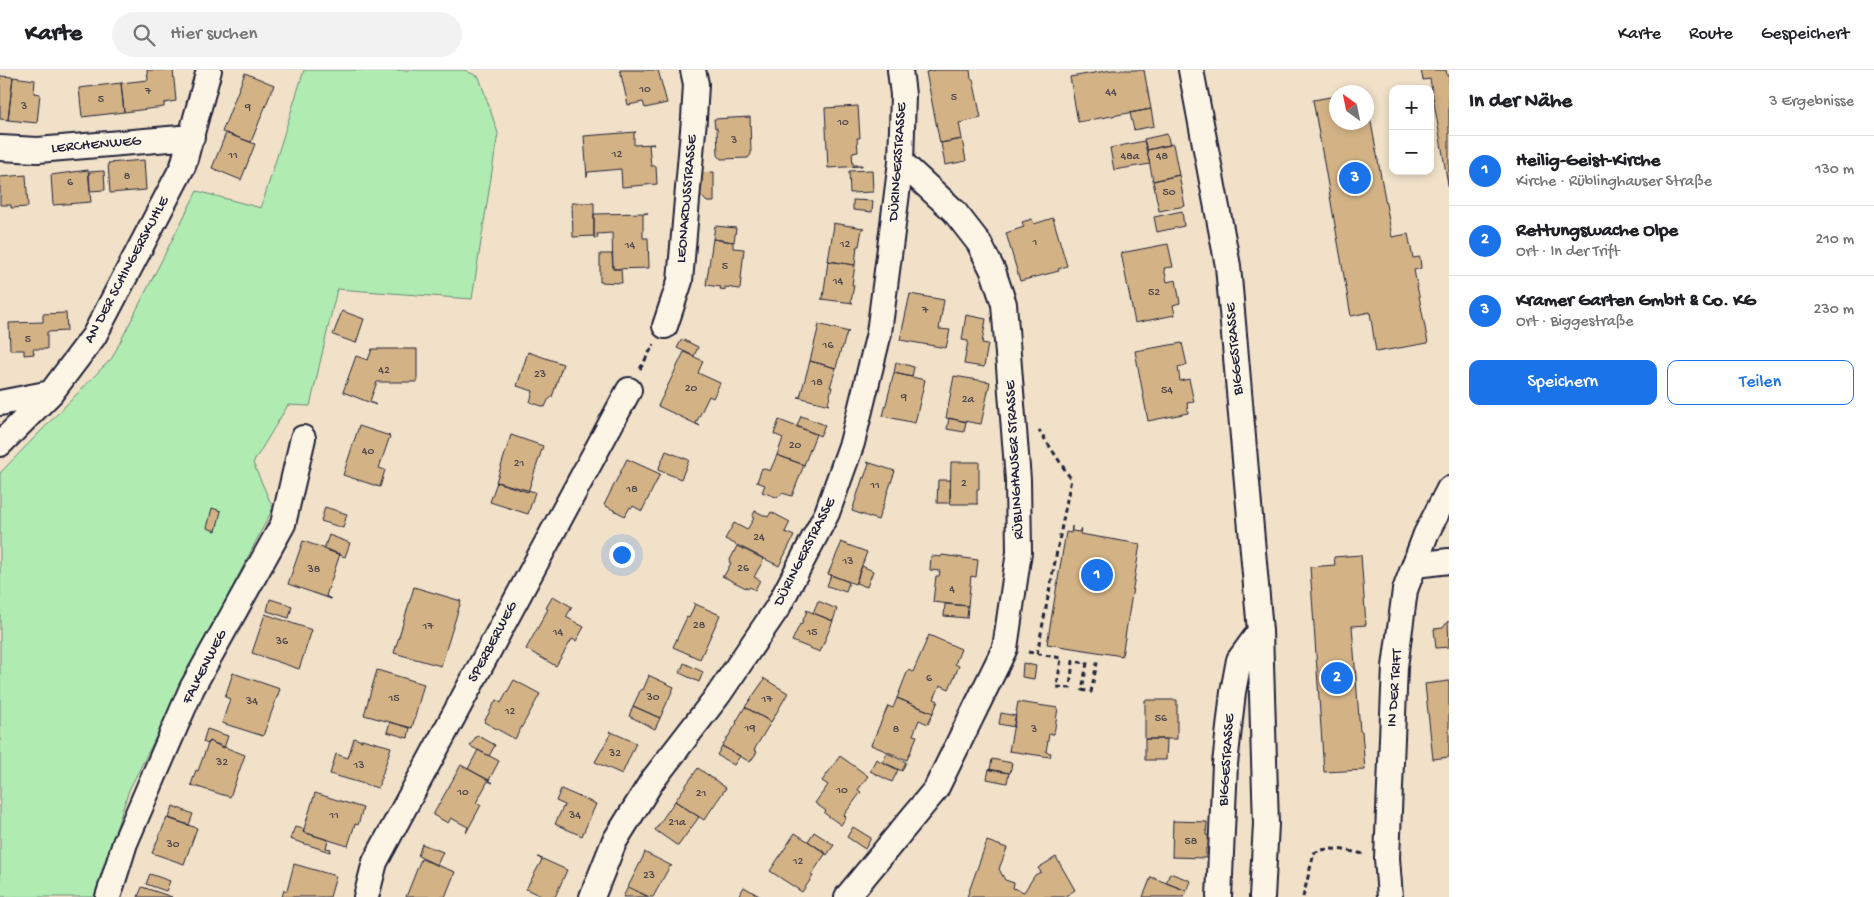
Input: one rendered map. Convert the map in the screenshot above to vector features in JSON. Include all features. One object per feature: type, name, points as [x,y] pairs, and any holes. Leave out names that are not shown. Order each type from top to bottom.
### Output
[{"type":"street","name":"AN DER SCHINGERSKUHLE","points":[[0,444],[51,393],[94,336],[183,166],[209,70]]},
{"type":"street","name":"LEONARDUSSTRASSE","points":[[665,326],[680,281],[694,118],[696,84],[693,70]]},
{"type":"street","name":"DÜRINGERSTRASSE","points":[[592,897],[614,842],[652,781],[719,694],[778,607],[827,513],[852,443],[879,332],[901,162],[903,95],[900,70]]},
{"type":"street","name":"BIGGESTRASSE","points":[[1191,70],[1228,266],[1260,631],[1266,824],[1262,897]]},
{"type":"street","name":"LERCHENWEG","points":[[0,148],[38,150],[192,137]]},
{"type":"street","name":"RÜBLINGHAUSER STRASSE","points":[[847,897],[936,789],[1005,648],[1019,552],[1018,480],[1004,304],[993,271],[979,242],[954,211],[901,162]]},
{"type":"street","name":"SPERBERWEG","points":[[366,897],[375,862],[629,390]]},
{"type":"street","points":[[0,403],[51,393]]},
{"type":"street","name":"FALKENWEG","points":[[108,897],[125,843],[192,688],[282,524],[303,438]]},
{"type":"street","name":"IN DER TRIFT","points":[[1390,897],[1386,858],[1394,667],[1406,590],[1426,534],[1449,489]]},
{"type":"street","points":[[1415,565],[1449,561]]},
{"type":"street","name":"BIGGESTRASSE","points":[[1219,897],[1225,764],[1233,692],[1239,660],[1260,631]]},
{"type":"path","points":[[629,390],[665,326]]},
{"type":"path","points":[[1036,424],[1071,479],[1037,654]]},
{"type":"path","points":[[1005,648],[1061,658],[1057,687],[1070,688],[1073,661],[1087,663],[1082,690],[1091,692],[1098,658]]},
{"type":"path","points":[[1303,897],[1314,853],[1322,848],[1386,858]]},
{"type":"green space","points":[[304,70],[464,70],[479,77],[498,133],[472,299],[337,289],[310,406],[288,405],[253,463],[273,508],[129,790],[94,897],[0,897],[0,473],[112,358],[197,191],[261,208]]},
{"type":"building","points":[[147,70],[173,70],[176,101],[164,103],[164,107],[124,112],[121,83],[148,80]]},
{"type":"building","points":[[620,70],[658,70],[667,103],[645,108],[643,102],[628,105]]},
{"type":"building","points":[[936,70],[970,70],[981,118],[959,123],[962,139],[940,143],[926,72]]},
{"type":"building","points":[[1112,70],[1144,70],[1151,109],[1078,122],[1070,77]]},
{"type":"building","points":[[1421,70],[1446,70],[1447,76],[1449,75],[1449,190],[1434,102],[1434,85],[1431,85],[1430,79],[1423,80]]},
{"type":"building","points":[[245,73],[274,85],[251,142],[222,132]]},
{"type":"building","points":[[0,76],[13,77],[8,120],[0,119]]},
{"type":"building","points":[[13,77],[35,80],[34,93],[40,94],[37,123],[8,120]]},
{"type":"building","points":[[121,83],[124,112],[82,117],[79,88]]},
{"type":"building","points":[[1329,97],[1329,130],[1372,130],[1392,237],[1408,234],[1413,258],[1420,257],[1421,268],[1414,270],[1428,343],[1376,352],[1370,312],[1351,316],[1313,100]]},
{"type":"building","points":[[858,106],[860,138],[857,138],[858,152],[852,153],[853,165],[862,166],[828,168],[825,108]]},
{"type":"building","points":[[1151,109],[1154,126],[1134,130],[1130,113]]},
{"type":"building","points":[[750,117],[751,154],[748,158],[721,159],[718,155],[717,128],[715,128],[714,119]]},
{"type":"building","points":[[636,132],[634,133],[634,145],[654,144],[649,145],[651,166],[656,166],[657,184],[622,187],[621,169],[588,172],[587,177],[584,136]]},
{"type":"building","points":[[226,133],[255,144],[241,180],[212,168]]},
{"type":"building","points":[[1167,134],[1170,145],[1147,150],[1144,139]]},
{"type":"building","points":[[962,139],[966,161],[945,165],[941,143]]},
{"type":"building","points":[[1144,141],[1150,164],[1114,170],[1110,148]]},
{"type":"building","points":[[1173,144],[1179,175],[1153,181],[1147,150]]},
{"type":"building","points":[[144,160],[146,190],[110,193],[108,163]]},
{"type":"building","points":[[88,170],[91,202],[53,205],[51,175]]},
{"type":"building","points":[[872,170],[873,192],[850,193],[849,171]]},
{"type":"building","points":[[104,171],[105,190],[90,191],[89,172]]},
{"type":"building","points":[[714,172],[714,202],[707,202],[699,194],[698,173]]},
{"type":"building","points":[[26,175],[28,207],[11,208],[11,205],[0,205],[0,177]]},
{"type":"building","points":[[1179,175],[1185,206],[1159,211],[1153,181]]},
{"type":"building","points":[[853,200],[873,201],[872,212],[853,210]]},
{"type":"building","points":[[572,203],[594,203],[594,236],[573,237]]},
{"type":"building","points":[[1182,211],[1184,226],[1157,232],[1154,217]]},
{"type":"building","points":[[648,213],[643,214],[643,238],[648,238],[649,268],[613,269],[612,233],[597,234],[598,238],[594,238],[594,214]]},
{"type":"building","points":[[1053,218],[1067,266],[1058,269],[1059,271],[1020,281],[1006,233],[1024,227],[1022,222],[1032,219],[1034,224]]},
{"type":"building","points":[[832,223],[864,228],[862,229],[859,246],[857,246],[855,265],[828,261],[834,225]]},
{"type":"building","points":[[715,226],[736,228],[734,242],[713,239]]},
{"type":"building","points":[[713,239],[733,242],[733,248],[744,249],[740,289],[725,287],[725,290],[720,289],[721,287],[706,285]]},
{"type":"building","points":[[1168,244],[1173,267],[1164,268],[1167,282],[1176,280],[1180,303],[1173,305],[1175,315],[1135,323],[1121,253]]},
{"type":"building","points":[[600,254],[612,254],[613,269],[621,269],[622,283],[600,282]]},
{"type":"building","points":[[828,261],[855,265],[851,302],[853,303],[821,299],[823,298]]},
{"type":"building","points":[[910,294],[944,300],[939,329],[950,330],[946,348],[900,340]]},
{"type":"building","points":[[342,311],[364,319],[356,343],[333,335]]},
{"type":"building","points":[[66,313],[67,331],[47,332],[47,349],[33,349],[34,354],[24,355],[24,350],[10,350],[9,323],[43,322],[43,314]]},
{"type":"building","points":[[966,315],[986,319],[982,343],[988,344],[984,367],[964,364],[968,341],[962,340]]},
{"type":"building","points":[[818,324],[849,332],[847,332],[836,368],[810,361]]},
{"type":"building","points":[[682,339],[698,347],[694,356],[677,348]]},
{"type":"building","points":[[1182,343],[1187,365],[1178,367],[1180,381],[1189,379],[1194,402],[1187,403],[1188,413],[1148,421],[1135,351]]},
{"type":"building","points":[[372,349],[417,349],[417,382],[377,382],[370,401],[376,405],[343,392],[356,356],[368,360]]},
{"type":"building","points":[[528,352],[563,364],[552,397],[548,400],[545,407],[530,402],[533,391],[517,386]]},
{"type":"building","points":[[684,352],[703,361],[698,373],[720,383],[713,398],[709,396],[696,423],[700,426],[658,406]]},
{"type":"building","points":[[810,361],[836,368],[830,387],[832,387],[829,405],[798,397],[800,397]]},
{"type":"building","points":[[896,362],[914,367],[912,377],[894,373]]},
{"type":"building","points":[[894,373],[925,380],[915,423],[883,416]]},
{"type":"building","points":[[954,376],[990,382],[981,424],[946,418]]},
{"type":"building","points":[[801,416],[825,425],[820,436],[797,426]]},
{"type":"building","points":[[949,418],[966,422],[964,432],[947,429]]},
{"type":"building","points":[[779,420],[816,434],[804,465],[777,455],[783,438],[774,434]]},
{"type":"building","points":[[359,426],[390,436],[379,468],[385,470],[380,487],[343,475]]},
{"type":"building","points":[[511,435],[543,446],[528,492],[496,482]]},
{"type":"building","points":[[666,451],[689,460],[681,479],[658,470]]},
{"type":"building","points":[[777,455],[804,465],[792,496],[782,493],[776,497],[762,492],[765,485],[757,482],[762,468],[770,471]]},
{"type":"building","points":[[627,459],[660,474],[642,511],[633,506],[632,508],[630,507],[625,516],[604,505]]},
{"type":"building","points":[[867,462],[895,471],[878,520],[852,511],[869,464]]},
{"type":"building","points":[[951,462],[979,462],[978,504],[950,504]]},
{"type":"building","points":[[938,480],[950,480],[950,503],[937,503]]},
{"type":"building","points":[[497,482],[535,492],[528,514],[490,502]]},
{"type":"building","points":[[325,507],[347,514],[343,528],[321,521]]},
{"type":"building","points":[[212,508],[221,511],[216,531],[207,528]]},
{"type":"building","points":[[755,511],[768,517],[771,512],[790,522],[785,532],[794,536],[779,566],[725,539],[734,523],[747,530],[754,518],[752,517]]},
{"type":"building","points":[[1072,526],[1072,531],[1079,532],[1081,528],[1080,534],[1140,544],[1122,656],[1047,644],[1066,532],[1071,533]]},
{"type":"building","points":[[329,535],[350,543],[345,557],[324,549]]},
{"type":"building","points":[[303,541],[340,554],[326,596],[331,599],[288,584]]},
{"type":"building","points":[[840,542],[867,552],[855,584],[828,574],[841,544]]},
{"type":"building","points":[[737,546],[764,559],[754,577],[760,580],[755,590],[750,587],[748,589],[722,576],[724,576],[731,563],[729,562]]},
{"type":"building","points":[[942,555],[978,560],[976,577],[971,576],[968,606],[933,602],[936,576],[939,576],[940,571],[930,570],[931,556],[941,557]]},
{"type":"building","points":[[1361,555],[1366,625],[1352,626],[1365,770],[1324,772],[1310,567],[1335,565],[1334,557]]},
{"type":"building","points":[[862,566],[873,571],[867,587],[856,583]]},
{"type":"building","points":[[831,575],[849,582],[846,592],[827,586]]},
{"type":"building","points":[[414,587],[461,601],[441,666],[394,653]]},
{"type":"building","points":[[553,596],[572,607],[566,617],[584,627],[576,641],[572,639],[556,666],[526,649]]},
{"type":"building","points":[[270,599],[292,606],[289,618],[267,611]]},
{"type":"building","points":[[818,601],[837,609],[833,621],[813,613]]},
{"type":"building","points":[[693,603],[720,615],[700,659],[673,647],[687,617],[689,618],[695,604]]},
{"type":"building","points":[[945,604],[968,606],[967,618],[944,616]]},
{"type":"building","points":[[806,610],[833,621],[820,652],[792,641],[801,625]]},
{"type":"building","points":[[265,614],[312,630],[299,669],[252,653]]},
{"type":"building","points":[[1448,621],[1449,647],[1436,648],[1434,629],[1443,628]]},
{"type":"building","points":[[929,635],[961,649],[955,664],[959,666],[949,689],[940,685],[934,699],[938,701],[933,713],[897,698],[908,670],[913,672]]},
{"type":"building","points":[[684,663],[703,672],[699,682],[680,673]]},
{"type":"building","points":[[1023,663],[1036,666],[1034,679],[1022,677]]},
{"type":"building","points":[[377,670],[424,684],[412,728],[364,715]]},
{"type":"building","points":[[233,673],[280,689],[263,736],[222,723],[230,699],[225,697]]},
{"type":"building","points":[[648,675],[674,687],[660,718],[633,706],[641,689],[643,690]]},
{"type":"building","points":[[763,678],[788,693],[771,722],[745,707],[764,680]]},
{"type":"building","points":[[514,680],[540,694],[515,739],[484,722],[496,700],[501,703]]},
{"type":"building","points":[[1449,681],[1449,757],[1433,759],[1425,684]]},
{"type":"building","points":[[897,698],[933,713],[928,724],[919,720],[913,735],[917,736],[907,760],[871,745],[888,706],[893,708]]},
{"type":"building","points":[[1145,700],[1177,700],[1177,739],[1145,739]]},
{"type":"building","points":[[1018,702],[1058,708],[1054,734],[1049,734],[1046,752],[1051,753],[1050,757],[1009,751]]},
{"type":"building","points":[[633,706],[660,718],[655,729],[629,716]]},
{"type":"building","points":[[745,707],[771,722],[754,750],[757,752],[750,762],[722,746]]},
{"type":"building","points":[[1001,713],[1016,716],[1014,727],[999,724]]},
{"type":"building","points":[[390,722],[410,728],[408,738],[387,732]]},
{"type":"building","points":[[207,729],[228,736],[224,748],[209,741],[208,744],[203,742]]},
{"type":"building","points":[[609,731],[636,743],[622,774],[595,762],[611,733]]},
{"type":"building","points":[[477,735],[495,745],[489,756],[470,746]]},
{"type":"building","points":[[354,738],[391,747],[378,788],[330,774],[336,754],[348,758]]},
{"type":"building","points":[[1145,739],[1167,739],[1166,760],[1145,760]]},
{"type":"building","points":[[209,741],[245,755],[230,797],[191,785]]},
{"type":"building","points":[[722,746],[740,756],[734,765],[717,755]]},
{"type":"building","points":[[478,750],[499,761],[489,780],[468,769]]},
{"type":"building","points":[[887,753],[906,762],[902,771],[883,762]]},
{"type":"building","points":[[840,756],[868,776],[858,790],[861,792],[844,815],[846,817],[841,825],[824,813],[826,811],[815,803],[828,785],[822,781]]},
{"type":"building","points":[[876,759],[898,770],[892,782],[870,771]]},
{"type":"building","points":[[992,759],[1012,763],[1010,773],[990,770]]},
{"type":"building","points":[[461,765],[493,783],[488,781],[476,803],[481,805],[466,833],[468,827],[451,818],[448,823],[433,815]]},
{"type":"building","points":[[698,768],[726,788],[704,820],[675,801]]},
{"type":"building","points":[[989,769],[1009,773],[1007,783],[987,779]]},
{"type":"building","points":[[561,789],[596,804],[582,836],[555,824],[565,805],[556,801]]},
{"type":"building","points":[[315,793],[363,808],[358,825],[355,824],[348,846],[303,832]]},
{"type":"building","points":[[675,801],[699,817],[678,846],[655,830]]},
{"type":"building","points":[[173,806],[193,814],[189,825],[169,818]]},
{"type":"building","points":[[167,818],[197,828],[184,864],[152,853]]},
{"type":"building","points":[[1173,821],[1207,822],[1206,835],[1211,836],[1210,848],[1206,848],[1206,858],[1172,857]]},
{"type":"building","points":[[295,827],[304,829],[303,832],[328,840],[326,848],[331,849],[330,852],[290,839]]},
{"type":"building","points":[[853,827],[871,838],[865,849],[847,837]]},
{"type":"building","points":[[814,832],[834,845],[827,855],[808,841]]},
{"type":"building","points":[[795,833],[826,853],[802,892],[770,871]]},
{"type":"building","points":[[987,841],[1007,848],[999,869],[1005,880],[1014,883],[1013,888],[1024,892],[1035,875],[1041,872],[1038,868],[1056,857],[1075,890],[1064,897],[967,897]]},
{"type":"building","points":[[422,844],[443,852],[437,865],[418,856]]},
{"type":"building","points":[[644,852],[672,866],[670,866],[653,897],[628,887]]},
{"type":"building","points":[[538,857],[567,870],[555,897],[543,897],[526,889],[542,860]]},
{"type":"building","points":[[421,859],[455,872],[445,897],[406,897]]},
{"type":"building","points":[[294,864],[336,876],[330,897],[282,897],[284,890],[287,891]]},
{"type":"building","points":[[1170,873],[1191,881],[1187,891],[1166,883]]},
{"type":"building","points":[[150,874],[170,881],[166,891],[146,884]]},
{"type":"building","points":[[1151,877],[1187,891],[1184,897],[1143,897]]},
{"type":"building","points":[[142,887],[172,897],[138,897]]},
{"type":"building","points":[[628,887],[649,897],[623,897]]},
{"type":"building","points":[[744,887],[761,897],[738,897]]},
{"type":"place","name":"Kramer Garten GmbH & Co. KG","points":[[1355,178]]},
{"type":"place","name":"Heilig-Geist-Kirche","points":[[1097,575]]},
{"type":"place","name":"Rettungswache Olpe","points":[[1337,678]]}]
